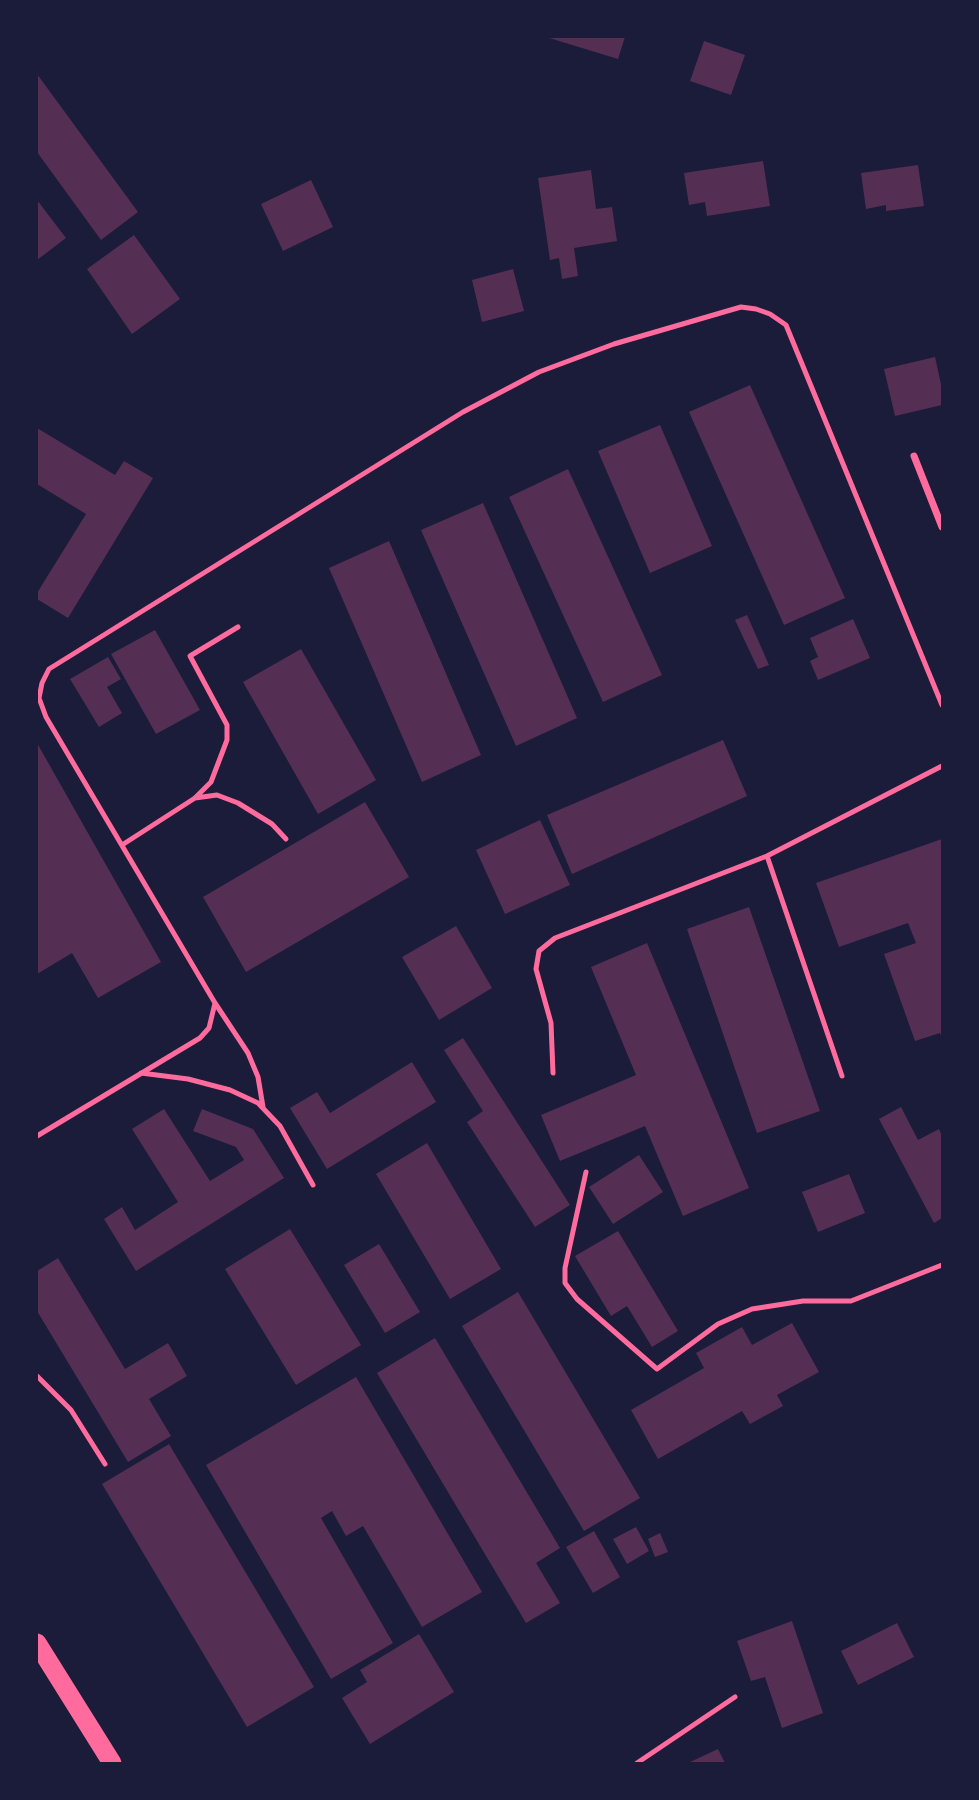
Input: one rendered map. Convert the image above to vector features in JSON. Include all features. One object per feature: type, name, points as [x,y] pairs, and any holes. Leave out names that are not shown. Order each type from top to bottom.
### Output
[{"type":"highway","points":[[37,1643],[112,1763]]},
{"type":"street","points":[[914,456],[942,527]]},
{"type":"lane","points":[[264,1109],[258,1077],[248,1053],[215,1003],[46,716],[39,698],[42,683],[49,668],[463,412],[539,372],[614,344],[741,307],[770,314],[786,325],[942,705]]},
{"type":"lane","points":[[122,845],[195,798],[211,782],[227,740],[227,725],[190,656],[238,627]]},
{"type":"lane","points":[[553,1073],[551,1023],[536,970],[539,951],[555,938],[768,856],[942,766]]},
{"type":"lane","points":[[195,798],[217,795],[238,803],[272,824],[286,839]]},
{"type":"lane","points":[[768,856],[842,1076]]},
{"type":"lane","points":[[37,1136],[200,1038],[209,1028],[215,1003]]},
{"type":"lane","points":[[141,1073],[188,1079],[230,1090],[258,1103],[280,1126],[313,1185]]},
{"type":"lane","points":[[586,1172],[565,1268],[565,1283],[577,1299],[657,1369],[718,1324],[752,1309],[803,1301],[851,1301],[942,1265]]},
{"type":"lane","points":[[37,1376],[71,1410],[105,1464]]},
{"type":"lane","points":[[637,1763],[735,1697]]},
{"type":"building","points":[[546,37],[625,37],[618,59]]},
{"type":"building","points":[[704,41],[745,55],[731,95],[690,81]]},
{"type":"building","points":[[37,74],[138,212],[101,240],[37,152]]},
{"type":"building","points":[[763,161],[770,206],[707,216],[705,202],[689,205],[684,173]]},
{"type":"building","points":[[918,165],[924,206],[886,211],[886,205],[866,209],[861,173]]},
{"type":"building","points":[[591,170],[596,209],[612,207],[617,241],[574,248],[578,276],[562,279],[559,258],[550,260],[538,178]]},
{"type":"building","points":[[311,180],[333,227],[283,251],[261,204]]},
{"type":"building","points":[[37,200],[66,238],[37,260]]},
{"type":"building","points":[[134,235],[180,299],[132,334],[87,269]]},
{"type":"building","points":[[513,269],[524,311],[482,322],[472,280]]},
{"type":"building","points":[[935,357],[942,389],[942,405],[895,416],[884,369]]},
{"type":"building","points":[[750,385],[845,598],[784,625],[689,412]]},
{"type":"building","points":[[660,425],[712,546],[650,573],[598,451]]},
{"type":"building","points":[[37,428],[115,475],[124,461],[153,478],[68,618],[37,599],[37,593],[86,514],[37,484]]},
{"type":"building","points":[[568,469],[662,675],[603,702],[509,497]]},
{"type":"building","points":[[483,503],[577,718],[516,746],[421,530]]},
{"type":"building","points":[[389,541],[481,755],[422,782],[329,568]]},
{"type":"building","points":[[747,615],[769,665],[758,669],[735,620]]},
{"type":"building","points":[[853,619],[870,658],[818,680],[810,661],[818,657],[810,638]]},
{"type":"building","points":[[155,630],[200,710],[156,734],[111,654]]},
{"type":"building","points":[[301,649],[376,780],[318,814],[243,682]]},
{"type":"building","points":[[108,657],[121,679],[107,687],[122,713],[99,727],[70,679]]},
{"type":"building","points":[[723,740],[747,796],[572,874],[547,815]]},
{"type":"building","points":[[37,743],[161,962],[98,998],[72,953],[37,974]]},
{"type":"building","points":[[365,802],[409,877],[246,972],[203,897]]},
{"type":"building","points":[[540,820],[570,885],[505,914],[476,850]]},
{"type":"building","points":[[942,839],[942,1038],[940,1033],[915,1041],[884,954],[916,943],[908,923],[839,947],[816,883]]},
{"type":"building","points":[[749,907],[820,1111],[757,1133],[687,929]]},
{"type":"building","points":[[456,926],[492,988],[439,1020],[402,957]]},
{"type":"building","points":[[647,943],[749,1188],[683,1216],[645,1126],[560,1161],[541,1115],[636,1075],[591,967]]},
{"type":"building","points":[[463,1038],[570,1205],[535,1227],[467,1122],[483,1111],[444,1050]]},
{"type":"building","points":[[412,1062],[436,1102],[327,1169],[290,1108],[317,1092],[330,1113]]},
{"type":"building","points":[[901,1107],[918,1140],[939,1129],[942,1136],[942,1218],[934,1223],[879,1119]]},
{"type":"building","points":[[164,1109],[210,1181],[244,1160],[236,1147],[193,1131],[202,1109],[253,1129],[284,1178],[136,1271],[104,1219],[122,1207],[135,1230],[178,1202],[132,1129]]},
{"type":"building","points":[[427,1143],[501,1269],[450,1299],[376,1174]]},
{"type":"building","points":[[639,1155],[663,1192],[613,1224],[589,1187]]},
{"type":"building","points":[[849,1174],[865,1213],[818,1232],[802,1192]]},
{"type":"building","points":[[290,1229],[361,1345],[296,1385],[225,1269]]},
{"type":"building","points":[[618,1231],[678,1331],[652,1347],[627,1306],[611,1316],[575,1256]]},
{"type":"building","points":[[379,1244],[420,1312],[385,1333],[344,1265]]},
{"type":"building","points":[[58,1258],[125,1369],[168,1343],[187,1376],[149,1399],[171,1436],[128,1462],[37,1311],[37,1271]]},
{"type":"building","points":[[518,1292],[640,1498],[584,1531],[462,1326]]},
{"type":"building","points":[[792,1323],[819,1372],[777,1395],[783,1406],[750,1424],[742,1411],[658,1459],[631,1410],[704,1368],[696,1353],[742,1327],[752,1345]]},
{"type":"building","points":[[435,1338],[560,1548],[536,1563],[560,1603],[526,1623],[377,1373]]},
{"type":"building","points":[[356,1377],[482,1592],[422,1627],[363,1526],[346,1536],[332,1511],[321,1518],[393,1643],[331,1679],[206,1465]]},
{"type":"building","points":[[169,1444],[314,1687],[247,1727],[102,1484]]},
{"type":"building","points":[[636,1527],[649,1551],[627,1564],[613,1539]]},
{"type":"building","points":[[594,1531],[620,1577],[593,1593],[566,1547]]},
{"type":"building","points":[[660,1533],[668,1552],[655,1557],[648,1539]]},
{"type":"building","points":[[792,1621],[823,1713],[782,1728],[765,1677],[751,1681],[737,1641]]},
{"type":"building","points":[[897,1623],[914,1657],[858,1685],[841,1651]]},
{"type":"building","points":[[419,1634],[454,1692],[370,1744],[342,1698],[367,1682],[360,1670]]},
{"type":"building","points":[[718,1749],[725,1763],[688,1763]]}]
